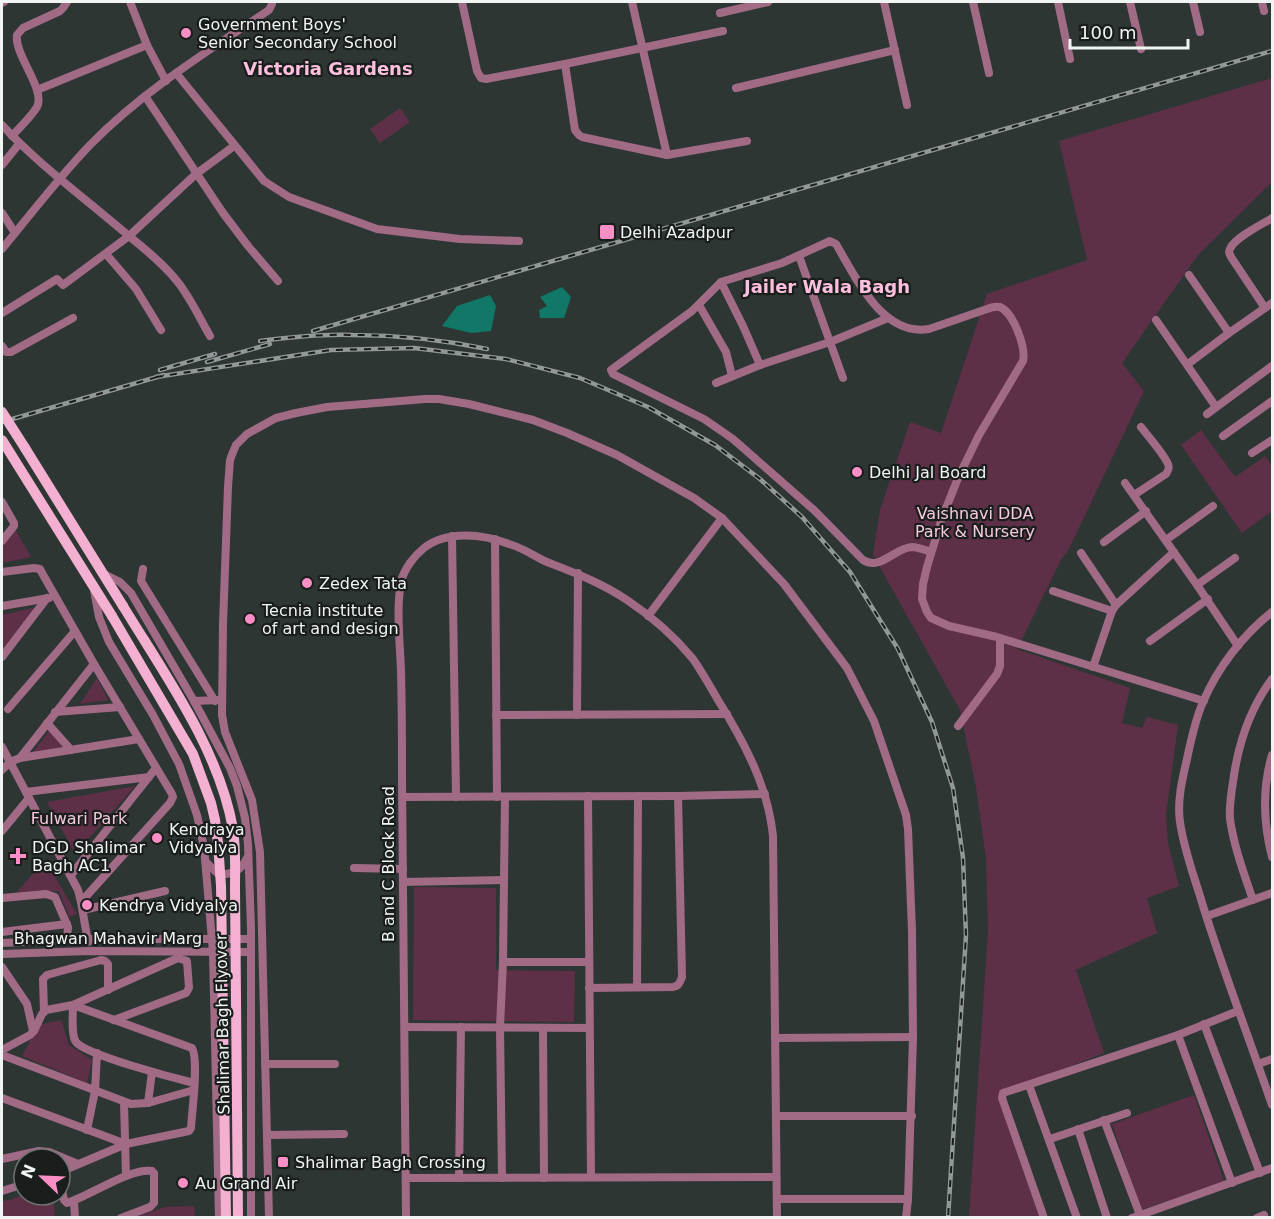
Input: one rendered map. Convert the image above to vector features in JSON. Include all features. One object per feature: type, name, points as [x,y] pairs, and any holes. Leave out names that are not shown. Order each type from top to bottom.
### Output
[{"type":"main road","name":"Shalimar Bagh Flyover","points":[[2,412],[104,574],[205,744],[222,788],[235,844],[238,1218]]},
{"type":"main road","name":"Shalimar Bagh Flyover","points":[[2,440],[93,584],[193,754],[211,802],[219,843],[221,886],[226,1218]]},
{"type":"street","points":[[12,136],[36,108],[38,99],[37,90],[18,44],[17,34],[23,28],[60,10],[67,2]]},
{"type":"street","points":[[130,2],[147,45],[166,81]]},
{"type":"street","points":[[2,249],[90,145],[145,96],[269,10],[272,2]]},
{"type":"street","points":[[462,2],[477,71],[481,78],[486,80],[723,31]]},
{"type":"street","points":[[632,2],[667,155]]},
{"type":"street","points":[[720,13],[768,2]]},
{"type":"street","points":[[884,2],[907,105]]},
{"type":"street","points":[[973,2],[989,73]]},
{"type":"street","points":[[1058,2],[1070,58]]},
{"type":"street","points":[[1130,2],[1141,49]]},
{"type":"street","points":[[1193,2],[1200,32]]},
{"type":"street","points":[[1262,2],[1264,11]]},
{"type":"street","points":[[37,90],[147,45]]},
{"type":"street","points":[[736,88],[895,50]]},
{"type":"street","points":[[565,64],[576,130],[579,135],[667,155],[747,141]]},
{"type":"street","points":[[176,73],[264,181],[289,197],[377,229],[460,239],[519,241]]},
{"type":"street","points":[[145,96],[235,229],[278,280]]},
{"type":"street","points":[[2,125],[19,144],[164,267],[177,281],[210,336]]},
{"type":"street","points":[[2,165],[19,144]]},
{"type":"street","points":[[2,313],[57,279],[63,285],[129,236],[196,174],[234,146]]},
{"type":"street","points":[[2,213],[15,233]]},
{"type":"street","points":[[1188,364],[1269,305],[1229,252],[1240,238],[1272,218]]},
{"type":"street","points":[[931,552],[911,547],[898,551],[878,563],[868,563],[815,511],[733,439],[704,420],[612,373],[613,369],[699,305],[721,282],[782,263],[833,241],[875,306],[888,318],[906,327],[924,330],[999,307],[1012,316],[1024,351],[1023,361],[979,435],[941,521],[925,576],[922,599],[927,612],[931,618],[949,626],[1000,638],[1204,701]]},
{"type":"street","points":[[106,254],[136,289],[161,330]]},
{"type":"street","points":[[799,256],[843,378]]},
{"type":"street","points":[[1189,275],[1228,333]]},
{"type":"street","points":[[721,282],[747,333],[760,366]]},
{"type":"street","points":[[699,305],[726,352],[732,376]]},
{"type":"street","points":[[2,346],[6,352],[11,352],[73,318]]},
{"type":"street","points":[[716,382],[830,342],[888,318]]},
{"type":"street","points":[[1156,320],[1216,407]]},
{"type":"street","points":[[1207,414],[1272,366]]},
{"type":"street","points":[[269,1218],[261,860],[249,791],[223,727],[218,700],[230,460],[240,440],[276,418],[327,407],[425,399],[455,401],[533,420],[617,454],[694,498],[722,518],[784,584],[847,668],[879,734],[906,815],[908,829],[913,1037],[912,1116],[906,1218]]},
{"type":"street","points":[[1223,436],[1272,401]]},
{"type":"street","points":[[1134,495],[1166,474],[1168,468],[1142,427]]},
{"type":"street","points":[[1252,453],[1272,441]]},
{"type":"street","points":[[1125,483],[1239,646]]},
{"type":"street","points":[[2,502],[14,526],[2,541]]},
{"type":"street","points":[[1166,540],[1213,506]]},
{"type":"street","points":[[1104,543],[1146,511]]},
{"type":"street","points":[[648,616],[722,518]]},
{"type":"street","points":[[456,797],[452,536],[495,539],[578,573],[608,588],[629,601],[667,632],[693,660],[741,737],[765,794],[770,815],[773,836],[777,1218]]},
{"type":"street","name":"B and C Block Road","points":[[406,1218],[402,701],[399,615],[402,577],[408,566],[424,548],[434,541],[452,536]]},
{"type":"street","points":[[495,539],[496,715],[504,880],[500,1027],[502,1178]]},
{"type":"street","points":[[1093,667],[1114,608],[1174,552]]},
{"type":"street","points":[[1081,553],[1114,608]]},
{"type":"street","points":[[1197,585],[1235,558]]},
{"type":"street","points":[[2,572],[40,569],[51,598],[75,631],[172,794],[172,800],[82,906]]},
{"type":"street","points":[[143,569],[141,580],[218,700]]},
{"type":"street","points":[[577,715],[578,573]]},
{"type":"street","points":[[104,574],[120,582],[131,593],[194,701],[233,776],[244,818],[248,854],[251,939],[251,1218]]},
{"type":"street","points":[[93,584],[99,617],[109,642],[153,715],[179,764],[197,815],[204,847],[213,939],[219,1218]]},
{"type":"street","points":[[1053,591],[1114,608]]},
{"type":"street","points":[[2,606],[51,598]]},
{"type":"street","points":[[2,657],[51,598]]},
{"type":"street","points":[[1150,641],[1208,599]]},
{"type":"street","points":[[1272,612],[1239,646],[1223,667],[1204,701],[1194,727],[1179,799],[1184,845],[1238,1011],[1272,1105]]},
{"type":"street","points":[[8,709],[75,631]]},
{"type":"street","points":[[958,726],[997,674],[1000,666],[1000,638]]},
{"type":"street","points":[[20,758],[94,664]]},
{"type":"street","points":[[1253,900],[1234,842],[1229,806],[1235,761],[1241,738],[1251,713],[1272,679]]},
{"type":"street","points":[[194,701],[218,700]]},
{"type":"street","points":[[55,712],[120,707]]},
{"type":"street","points":[[496,715],[727,714]]},
{"type":"street","points":[[48,723],[71,750]]},
{"type":"street","points":[[4,767],[20,758],[139,739]]},
{"type":"street","points":[[2,747],[4,767],[27,795],[80,896],[89,951]]},
{"type":"street","points":[[1272,755],[1264,800],[1272,857]]},
{"type":"street","points":[[71,875],[156,768]]},
{"type":"street","points":[[2,831],[27,795],[149,777]]},
{"type":"street","points":[[403,797],[765,794]]},
{"type":"street","points":[[588,796],[591,1178]]},
{"type":"street","points":[[637,987],[638,796]]},
{"type":"street","points":[[589,988],[677,986],[680,983],[682,977],[678,796]]},
{"type":"street","points":[[244,818],[255,818]]},
{"type":"street","points":[[206,862],[218,874],[232,874],[244,865],[248,854]]},
{"type":"street","points":[[354,868],[403,868]]},
{"type":"street","points":[[403,882],[504,880]]},
{"type":"street","points":[[82,906],[165,891]]},
{"type":"street","points":[[1206,916],[1272,893]]},
{"type":"street","points":[[2,898],[50,894],[55,897],[67,924],[66,940]]},
{"type":"street","points":[[2,932],[67,924]]},
{"type":"street","name":"Bhagwan Mahavir Marg","points":[[2,943],[87,939],[251,939]]},
{"type":"street","name":"Bhagwan Mahavir Marg","points":[[2,954],[89,951],[251,952]]},
{"type":"street","points":[[44,1012],[73,1005],[178,958],[188,960],[189,988],[186,993],[113,1020]]},
{"type":"street","points":[[2,1050],[27,1038],[34,1031],[44,1012],[44,979],[47,975],[101,960],[108,964],[108,990]]},
{"type":"street","points":[[503,962],[589,962]]},
{"type":"street","points":[[2,967],[27,1004],[34,1031]]},
{"type":"street","points":[[72,1167],[126,1144],[190,1131],[195,1054],[192,1048],[73,1005]]},
{"type":"street","points":[[73,1005],[75,1041],[78,1044],[97,1053],[194,1086]]},
{"type":"street","points":[[1044,1218],[1002,1095],[1005,1092],[1178,1035],[1238,1011]]},
{"type":"street","points":[[1204,1024],[1260,1173]]},
{"type":"street","points":[[405,1027],[590,1028]]},
{"type":"street","points":[[459,1178],[461,1027]]},
{"type":"street","points":[[543,1028],[544,1178]]},
{"type":"street","points":[[252,1035],[264,1035]]},
{"type":"street","points":[[1178,1035],[1232,1183]]},
{"type":"street","points":[[775,1038],[913,1037]]},
{"type":"street","points":[[87,1130],[95,1091],[97,1053]]},
{"type":"street","points":[[2,1055],[124,1102],[136,1104],[148,1103],[194,1086]]},
{"type":"street","points":[[1258,1064],[1272,1059]]},
{"type":"street","points":[[265,1064],[334,1064]]},
{"type":"street","points":[[148,1103],[152,1072]]},
{"type":"street","points":[[1029,1085],[1077,1218]]},
{"type":"street","points":[[2,1098],[126,1144]]},
{"type":"street","points":[[124,1102],[126,1176]]},
{"type":"street","points":[[1050,1139],[1127,1113]]},
{"type":"street","points":[[776,1116],[912,1116]]},
{"type":"street","points":[[1104,1120],[1136,1216],[1272,1168]]},
{"type":"street","points":[[1078,1129],[1107,1218]]},
{"type":"street","points":[[267,1135],[344,1134]]},
{"type":"street","points":[[2,1159],[39,1151],[49,1152],[78,1164]]},
{"type":"street","points":[[75,1218],[74,1201],[126,1176],[152,1171],[154,1201],[150,1207],[121,1218]]},
{"type":"street","points":[[406,1178],[776,1177]]},
{"type":"street","points":[[777,1199],[908,1199]]},
{"type":"green space","name":"Vaishnavi DDA Park & Nursery","points":[[1272,78],[1272,182],[1198,255],[1122,363],[1144,391],[1068,551],[1062,558],[1017,649],[1130,688],[1122,723],[1142,728],[1147,717],[1178,725],[1166,815],[1168,843],[1179,886],[1147,898],[1157,933],[1076,970],[1104,1053],[1003,1093],[1041,1217],[969,1217],[988,931],[986,859],[976,787],[960,710],[873,555],[880,510],[910,422],[941,433],[987,294],[1087,260],[1059,141]]},
{"type":"green space","points":[[400,108],[410,122],[380,143],[370,129]]},
{"type":"green space","points":[[1201,430],[1235,477],[1265,456],[1272,466],[1272,511],[1242,533],[1181,445]]},
{"type":"green space","points":[[15,529],[31,557],[2,563],[2,545]]},
{"type":"green space","points":[[37,607],[2,651],[2,615]]},
{"type":"green space","points":[[97,678],[108,700],[80,704]]},
{"type":"green space","points":[[51,729],[62,747],[31,754]]},
{"type":"green space","name":"Fulwari Park","points":[[135,786],[75,854],[47,802]]},
{"type":"green space","points":[[45,860],[77,914],[69,917],[59,891],[17,892]]},
{"type":"green space","points":[[414,887],[496,888],[496,970],[575,971],[574,1022],[413,1020]]},
{"type":"green space","points":[[61,1020],[69,1045],[92,1060],[87,1083],[22,1056],[38,1025]]},
{"type":"green space","points":[[1194,1095],[1224,1181],[1141,1210],[1112,1124]]},
{"type":"green space","points":[[12,1199],[12,1207],[54,1207],[55,1217],[2,1217],[2,1201]]},
{"type":"green space","points":[[194,1206],[195,1217],[136,1217],[165,1207]]},
{"type":"shaded area","points":[[562,287],[571,297],[564,318],[540,318],[539,310],[547,306],[540,297]]},
{"type":"shaded area","points":[[490,295],[496,306],[491,331],[471,333],[442,326],[457,306]]},
{"type":"railway","points":[[313,331],[1272,51]]},
{"type":"railway","points":[[260,341],[318,335],[370,335],[454,343],[487,349]]},
{"type":"railway","points":[[207,362],[270,344]]},
{"type":"railway","points":[[156,377],[331,350],[414,348],[506,359],[580,378],[648,407],[715,445],[760,479],[802,517],[850,572],[898,649],[932,722],[953,788],[963,858],[966,935],[948,1218]]},
{"type":"railway","points":[[160,370],[215,354]]},
{"type":"railway","points":[[2,422],[164,375]]},
{"type":"place","name":"Government Boys' Senior Secondary School","points":[[186,33]]},
{"type":"place","name":"Delhi Azadpur","points":[[607,232]]},
{"type":"place","name":"Delhi Jal Board","points":[[857,472]]},
{"type":"place","name":"Zedex Tata","points":[[307,583]]},
{"type":"place","name":"Tecnia institute of art and design","points":[[250,619]]},
{"type":"place","name":"Kendraya Vidyalya","points":[[157,838]]},
{"type":"place","name":"DGD Shalimar Bagh AC1","points":[[18,856]]},
{"type":"place","name":"Kendrya Vidyalya","points":[[87,905]]},
{"type":"place","name":"Shalimar Bagh Crossing","points":[[283,1162]]},
{"type":"place","name":"Au Grand Air","points":[[183,1183]]},
{"type":"district","name":"Victoria Gardens","points":[[328,69]]},
{"type":"district","name":"Jailer Wala Bagh","points":[[827,287]]}]
